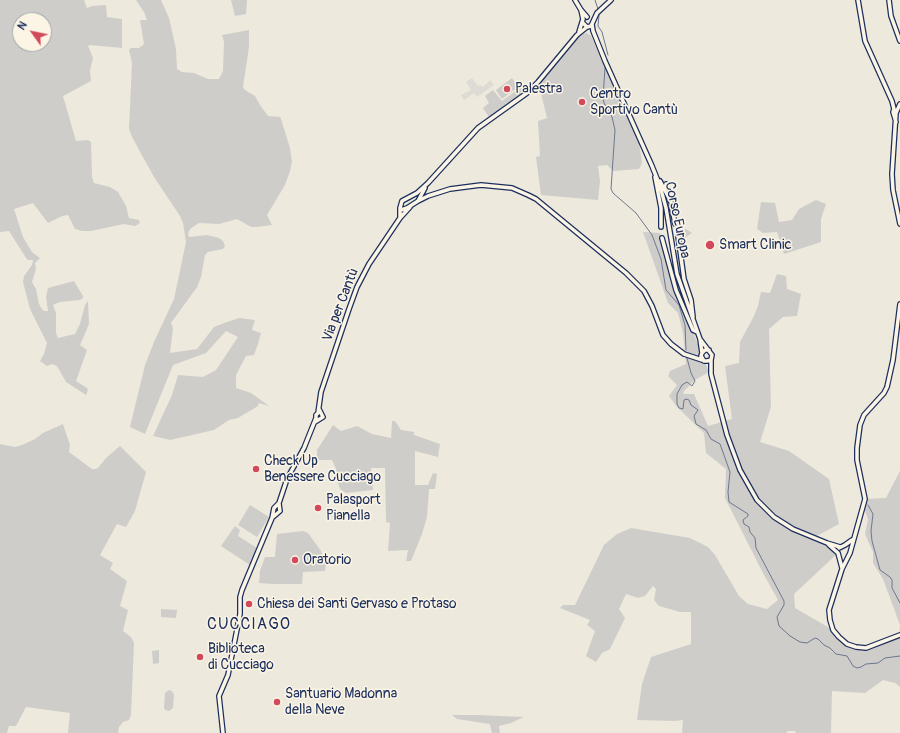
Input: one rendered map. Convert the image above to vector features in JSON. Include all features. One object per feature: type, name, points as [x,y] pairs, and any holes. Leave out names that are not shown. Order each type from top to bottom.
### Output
[{"type":"main road","name":"Corso Europa","points":[[575,0],[588,20],[660,186],[678,274],[697,332],[712,355],[711,374],[727,436],[740,470],[757,500],[774,517],[793,529],[827,544],[840,546]]},
{"type":"main road","points":[[418,201],[420,194],[472,133],[527,93],[538,82],[588,20],[597,14],[611,0]]},
{"type":"main road","points":[[858,0],[865,41],[892,101],[895,112],[896,122],[892,178],[900,224]]},
{"type":"main road","points":[[889,0],[891,16],[900,41]]},
{"type":"main road","name":"Corso Europa","points":[[588,20],[587,27],[598,42]]},
{"type":"main road","points":[[577,35],[587,27],[588,20]]},
{"type":"main road","points":[[895,112],[900,104]]},
{"type":"main road","points":[[652,166],[654,182],[661,208],[661,227]]},
{"type":"main road","points":[[652,166],[671,202],[675,224]]},
{"type":"main road","points":[[665,190],[666,184]]},
{"type":"main road","points":[[428,196],[420,194],[402,201],[400,206],[401,210],[410,207],[428,196],[460,187],[481,185],[512,188],[524,192],[536,199],[636,282],[652,306],[663,334],[677,350],[684,354],[703,360],[711,360]]},
{"type":"main road","name":"Via per Cantù","points":[[319,413],[318,406],[321,392],[357,287],[369,264],[400,218],[410,207]]},
{"type":"main road","name":"Via per Cantù","points":[[400,218],[401,210]]},
{"type":"main road","points":[[678,236],[684,279],[690,300],[694,324]]},
{"type":"main road","points":[[662,238],[676,290],[693,330],[697,332]]},
{"type":"main road","points":[[900,304],[893,364],[887,387],[881,397],[864,415],[859,428],[857,460],[865,499],[850,550],[842,569],[829,610],[833,630],[847,644],[866,648],[900,635]]},
{"type":"main road","name":"Corso Europa","points":[[700,338],[701,354],[711,374]]},
{"type":"main road","points":[[694,357],[701,354],[705,350],[708,350]]},
{"type":"main road","points":[[223,733],[219,696],[227,679],[229,670],[240,614],[240,597],[275,513],[274,509],[279,503],[286,483],[304,448],[312,424],[317,418],[316,415],[319,413],[323,417],[320,420],[317,418]]},
{"type":"main road","points":[[842,569],[839,554],[840,546],[845,545],[853,539]]},
{"type":"main road","points":[[827,544],[843,558],[848,556]]},
{"type":"main road","points":[[845,545],[850,550]]},
{"type":"shaded area","points":[[0,0],[84,0],[87,8],[106,5],[107,17],[122,19],[122,48],[88,46],[93,58],[90,71],[91,81],[63,96],[76,141],[88,140],[91,142],[92,177],[94,183],[110,187],[118,192],[126,206],[129,218],[139,220],[140,223],[135,226],[124,224],[91,231],[82,231],[75,229],[68,215],[62,216],[48,223],[33,203],[14,209],[23,237],[32,252],[40,258],[35,263],[36,269],[32,282],[36,289],[39,304],[42,309],[44,311],[48,311],[46,297],[48,288],[74,281],[83,296],[80,300],[60,302],[53,305],[56,313],[56,333],[58,338],[75,334],[80,324],[85,305],[88,301],[89,324],[80,345],[87,350],[76,381],[87,388],[88,390],[86,395],[66,382],[57,366],[52,364],[47,366],[40,361],[47,343],[30,309],[23,282],[24,276],[32,265],[33,260],[28,260],[26,258],[9,231],[0,232]]},
{"type":"shaded area","points":[[136,0],[161,0],[169,18],[176,49],[177,69],[182,72],[194,73],[208,79],[219,79],[223,71],[224,42],[222,35],[249,30],[249,47],[243,87],[255,96],[268,116],[280,117],[290,148],[292,162],[285,185],[267,215],[272,225],[251,227],[237,219],[219,224],[199,223],[190,229],[188,234],[189,237],[207,235],[219,238],[223,241],[225,246],[223,249],[208,252],[205,255],[201,277],[197,287],[171,323],[173,328],[170,353],[197,349],[214,327],[239,318],[255,320],[252,330],[261,333],[258,344],[254,355],[246,356],[236,375],[236,388],[251,393],[269,406],[259,403],[258,406],[238,418],[229,420],[214,430],[170,440],[153,436],[172,395],[178,375],[203,377],[216,370],[238,337],[226,331],[206,353],[173,365],[145,434],[130,427],[145,365],[174,299],[186,242],[183,223],[180,216],[154,177],[129,129],[132,63],[129,50],[131,48],[139,48],[144,44],[140,20],[147,20],[144,12]]},
{"type":"shaded area","points":[[231,0],[247,0],[246,14],[235,16]]},
{"type":"shaded area","name":"Centro Sportivo Cantù","points":[[587,33],[591,36],[639,142],[642,163],[639,169],[613,171],[607,165],[598,166],[600,181],[598,200],[541,195],[536,157],[540,156],[538,121],[547,118],[539,85],[581,34]]},
{"type":"shaded area","points":[[472,78],[478,86],[481,85],[483,87],[490,80],[494,85],[477,97],[474,93],[464,100],[461,95],[471,90],[466,82]]},
{"type":"shaded area","name":"Palestra","points":[[512,78],[518,87],[502,99],[496,90]]},
{"type":"shaded area","points":[[521,87],[524,92],[521,92],[520,95],[489,117],[483,108],[489,103],[485,96],[493,90],[502,101]]},
{"type":"shaded area","points":[[816,200],[826,204],[821,219],[821,242],[784,254],[777,232],[763,233],[757,229],[761,202],[775,203],[779,222],[792,220],[799,209]]},
{"type":"shaded area","points":[[686,229],[692,233],[686,237],[686,243],[681,244],[680,235],[683,230]]},
{"type":"shaded area","points":[[643,232],[660,233],[676,290],[709,372],[695,380],[683,392],[684,394],[694,394],[708,426],[732,419],[725,366],[739,363],[740,342],[754,316],[761,292],[770,293],[777,274],[786,276],[787,289],[801,294],[797,316],[783,317],[769,329],[771,407],[760,442],[789,451],[829,479],[839,524],[813,538],[838,553],[794,594],[795,608],[833,630],[847,644],[866,648],[899,635],[900,626],[900,687],[895,683],[883,680],[865,693],[832,691],[831,733],[796,733],[795,731],[788,731],[786,733],[682,733],[683,720],[637,720],[642,684],[651,657],[691,644],[691,612],[680,612],[659,606],[654,600],[656,589],[653,586],[645,596],[638,598],[626,594],[619,609],[625,618],[610,649],[602,653],[596,662],[586,656],[595,631],[587,625],[590,620],[560,608],[563,605],[575,605],[604,545],[617,534],[631,528],[690,538],[708,547],[715,555],[739,596],[748,604],[767,609],[778,600],[725,498],[726,469],[706,453],[704,433],[677,407],[669,396],[677,385],[668,376],[670,371],[686,364],[683,333],[678,313],[668,303]]},
{"type":"shaded area","points":[[392,421],[395,421],[401,430],[414,432],[414,435],[440,444],[438,457],[415,451],[415,485],[428,485],[433,473],[437,474],[435,489],[429,489],[427,517],[411,561],[406,561],[408,550],[388,551],[390,523],[386,522],[385,468],[371,468],[373,490],[346,493],[340,489],[336,469],[332,460],[317,460],[317,450],[333,425],[341,431],[357,426],[372,434],[391,438]]},
{"type":"shaded area","points":[[63,424],[70,445],[69,452],[92,469],[98,468],[106,458],[120,446],[146,472],[135,511],[126,527],[117,524],[100,555],[113,563],[110,569],[127,581],[120,606],[128,610],[123,631],[131,637],[134,643],[131,715],[129,720],[123,722],[119,727],[118,733],[68,733],[70,713],[26,707],[16,726],[9,726],[7,733],[0,733],[0,444],[15,447],[22,445]]},
{"type":"shaded area","points":[[900,471],[900,625],[883,579],[873,563],[873,552],[865,534],[868,519],[864,508],[865,499],[886,498]]},
{"type":"shaded area","points":[[250,505],[269,517],[257,537],[238,525]]},
{"type":"shaded area","points":[[235,526],[240,530],[238,536],[257,548],[250,565],[221,546]]},
{"type":"shaded area","name":"Oratorio","points":[[303,531],[308,533],[321,551],[326,564],[325,571],[303,572],[302,584],[259,583],[260,571],[265,557],[275,557],[277,534]]},
{"type":"shaded area","points":[[161,609],[177,610],[176,618],[161,617]]},
{"type":"shaded area","points":[[159,650],[159,663],[153,664],[152,651]]},
{"type":"shaded area","points":[[169,690],[172,691],[174,695],[173,708],[169,711],[165,710],[164,707],[165,693]]},
{"type":"shaded area","points":[[452,715],[524,717],[511,723],[499,726],[500,733],[492,733],[490,724],[457,719]]},
{"type":"waterway","points":[[595,0],[598,9]]},
{"type":"waterway","points":[[599,15],[598,26],[602,32],[608,55]]},
{"type":"waterway","points":[[605,68],[603,98],[604,103],[612,117],[615,130],[611,189],[613,193],[636,213],[652,235],[661,259],[666,290],[679,305],[685,325],[686,350]]},
{"type":"waterway","points":[[687,358],[695,381],[692,386],[687,382],[682,385],[677,394],[677,404],[679,408],[683,409],[684,400],[689,400],[691,405],[698,410],[694,416],[696,424],[706,430],[711,439],[720,444],[730,472],[728,492],[729,502],[748,514],[748,516],[743,520],[744,524],[749,527],[750,532],[755,538],[756,548],[784,601],[784,605],[777,617],[779,626],[790,636],[800,642],[807,643],[815,638],[818,639],[836,654],[847,656],[853,666],[857,668],[866,664],[878,663],[885,658],[900,656]]},
{"type":"waterway","points":[[868,505],[873,514],[871,531],[872,541],[880,570],[892,580],[892,588],[900,603]]},
{"type":"place","name":"Palestra","points":[[507,89]]},
{"type":"place","name":"Centro Sportivo Cantù","points":[[582,102]]},
{"type":"place","name":"Smart Clinic","points":[[710,245]]},
{"type":"place","name":"Check Up Benessere Cucciago","points":[[256,469]]},
{"type":"place","name":"Palasport Pianella","points":[[318,508]]},
{"type":"place","name":"Oratorio","points":[[295,560]]},
{"type":"place","name":"Chiesa dei Santi Gervaso e Protaso","points":[[249,604]]},
{"type":"place","name":"Biblioteca di Cucciago","points":[[200,657]]},
{"type":"place","name":"Santuario Madonna della Neve","points":[[277,702]]},
{"type":"district","name":"CUCCIAGO","points":[[249,625]]}]
